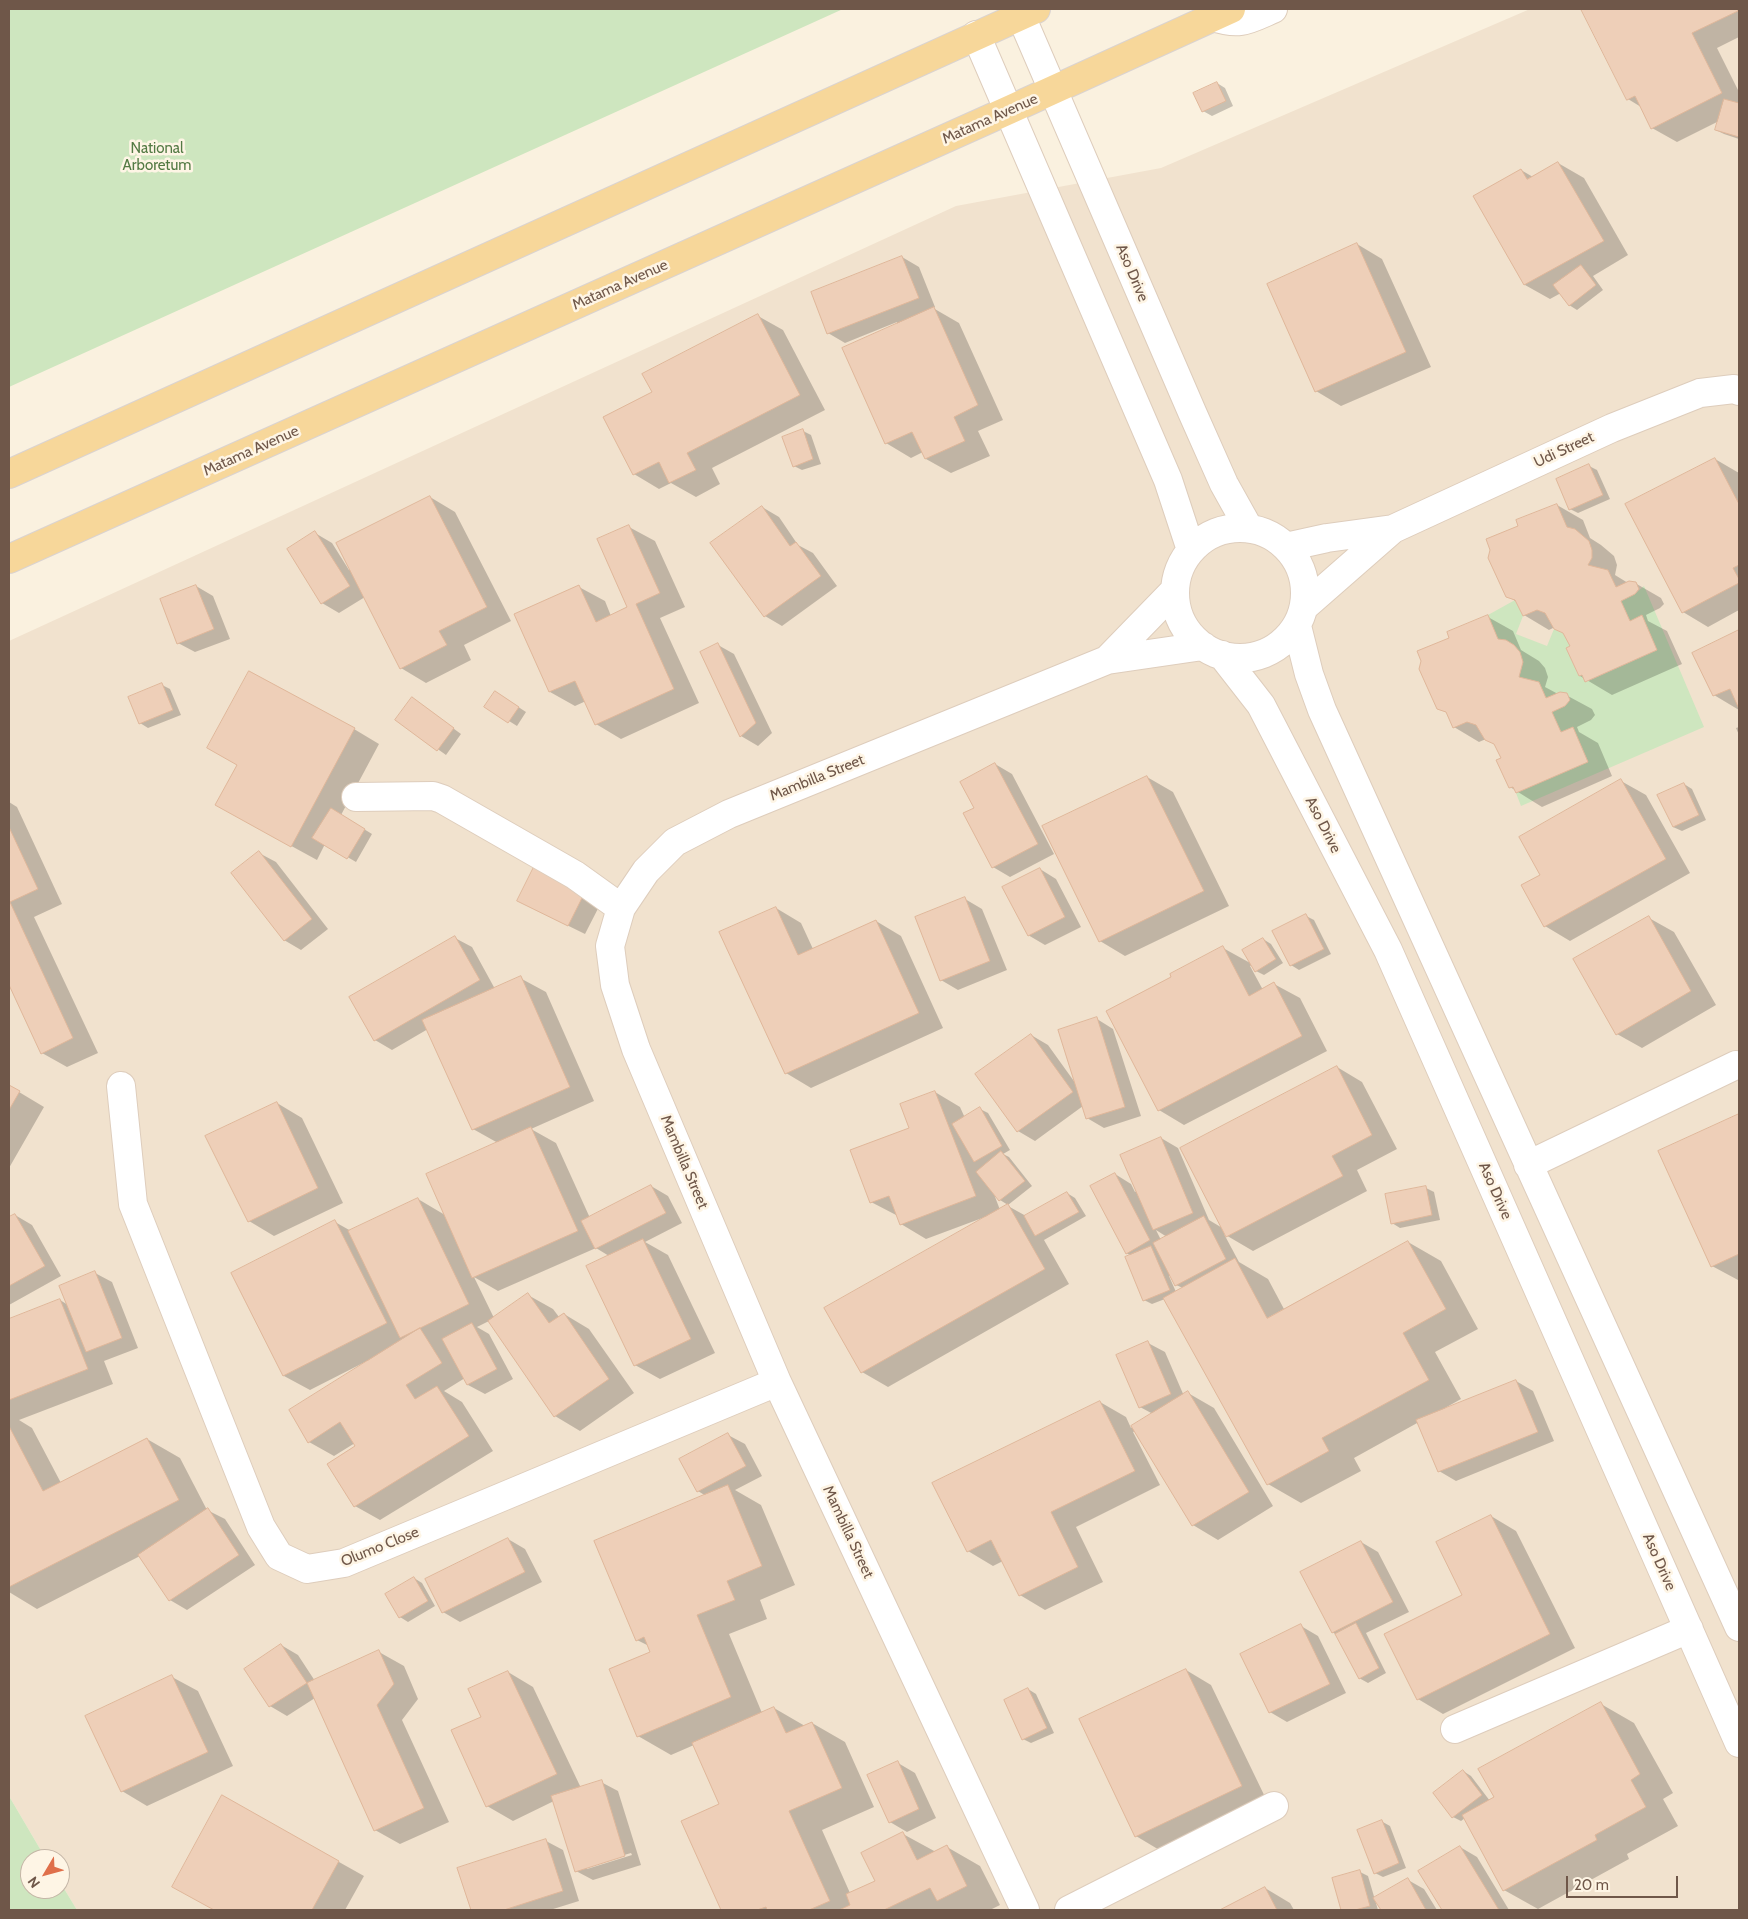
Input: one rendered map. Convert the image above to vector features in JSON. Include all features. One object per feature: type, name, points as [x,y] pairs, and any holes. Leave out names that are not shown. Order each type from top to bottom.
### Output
[{"type":"main road","points":[[9,474],[1028,12]]},
{"type":"main road","name":"Matama Avenue","points":[[9,559],[1222,13]]},
{"type":"street","points":[[1222,13],[1228,22],[1247,20],[1273,9]]},
{"type":"street","name":"Aso Drive","points":[[1028,12],[1052,90],[1224,484],[1248,527]]},
{"type":"street","points":[[976,35],[1168,480],[1191,550]]},
{"type":"street","name":"Udi Street","points":[[1393,529],[1612,428],[1700,393],[1738,384]]},
{"type":"street","points":[[1212,651],[1187,630],[1178,611],[1175,590],[1179,569],[1191,550],[1207,536],[1227,529],[1248,527],[1269,534],[1286,547],[1299,564],[1305,584],[1301,616],[1308,674],[1322,710],[1739,1627]]},
{"type":"street","points":[[1286,547],[1327,538],[1393,529]]},
{"type":"street","points":[[1107,660],[1212,651],[1244,658],[1265,654],[1283,642],[1301,616],[1393,529]]},
{"type":"street","points":[[1107,660],[1175,590]]},
{"type":"street","name":"Aso Drive","points":[[1212,651],[1261,705],[1388,950],[1739,1743]]},
{"type":"street","name":"Mambilla Street","points":[[1025,1910],[777,1382],[633,1040],[615,985],[610,946],[621,908],[646,871],[675,842],[729,814],[1107,660]]},
{"type":"street","points":[[356,797],[432,796],[442,799],[575,875],[621,908]]},
{"type":"street","points":[[1528,1165],[1736,1065]]},
{"type":"street","name":"Olumo Close","points":[[121,1086],[133,1204],[261,1527],[279,1556],[307,1569],[344,1563],[777,1382]]},
{"type":"street","points":[[1455,1730],[1689,1629]]},
{"type":"street","points":[[1069,1910],[1274,1806]]},
{"type":"shaded area","points":[[1530,9],[1739,9],[1739,1910],[77,1910],[70,1898],[70,1849],[40,1849],[9,1796],[9,641],[956,206],[1161,168]]},
{"type":"green space","name":"National Arboretum","points":[[9,9],[843,9],[9,387]]},
{"type":"green space","points":[[1644,586],[1704,727],[1521,806],[1516,793],[1588,761],[1573,728],[1561,732],[1552,712],[1565,706],[1570,700],[1546,698],[1539,682],[1519,677],[1522,663],[1519,652],[1515,647],[1498,639],[1488,615],[1515,600],[1523,616],[1516,634],[1547,646],[1554,629],[1563,633],[1570,646],[1566,648],[1579,676],[1582,675],[1586,682],[1657,650],[1642,616],[1630,621],[1621,601],[1635,594]]},
{"type":"green space","points":[[9,1796],[40,1849],[20,1849],[20,1899],[70,1898],[77,1910],[9,1910]]},
{"type":"building","points":[[1581,9],[1737,9],[1738,11],[1692,33],[1722,93],[1651,129],[1635,96],[1627,100]]},
{"type":"building","points":[[1217,82],[1226,101],[1202,112],[1193,93]]},
{"type":"building","points":[[1724,99],[1739,103],[1739,137],[1715,130]]},
{"type":"building","points":[[1558,162],[1604,241],[1524,285],[1473,196],[1521,169],[1527,179]]},
{"type":"building","points":[[1357,243],[1406,352],[1315,392],[1267,284]]},
{"type":"building","points":[[902,256],[919,298],[827,334],[811,292]]},
{"type":"building","points":[[1581,265],[1596,285],[1569,306],[1553,285]]},
{"type":"building","points":[[934,307],[978,405],[954,417],[965,441],[925,459],[912,432],[885,444],[842,348]]},
{"type":"building","points":[[758,314],[800,395],[687,453],[696,470],[669,483],[659,462],[633,475],[603,417],[652,392],[642,374]]},
{"type":"building","points":[[803,429],[813,459],[793,467],[782,437]]},
{"type":"building","points":[[1715,458],[1739,504],[1739,565],[1733,568],[1739,583],[1682,613],[1625,504]]},
{"type":"building","points":[[1589,464],[1603,495],[1569,510],[1556,479]]},
{"type":"building","points":[[430,496],[487,607],[439,631],[447,645],[400,669],[336,543]]},
{"type":"building","points":[[1557,504],[1567,527],[1575,529],[1589,541],[1592,558],[1588,565],[1608,570],[1616,587],[1629,581],[1636,582],[1639,589],[1635,594],[1621,601],[1630,621],[1642,615],[1657,650],[1585,682],[1582,675],[1579,676],[1566,648],[1570,646],[1563,633],[1554,629],[1545,613],[1537,610],[1523,616],[1515,600],[1506,597],[1488,558],[1490,550],[1486,539],[1518,526],[1516,520]]},
{"type":"building","points":[[762,506],[790,546],[796,542],[821,576],[764,617],[710,543]]},
{"type":"building","points":[[629,525],[660,593],[636,604],[674,689],[595,725],[575,681],[549,692],[514,614],[579,585],[596,622],[627,607],[597,539]]},
{"type":"building","points":[[315,531],[350,586],[321,604],[287,549]]},
{"type":"building","points":[[196,585],[214,629],[177,644],[160,599]]},
{"type":"building","points":[[1488,615],[1498,639],[1506,640],[1520,652],[1523,662],[1519,677],[1539,682],[1546,698],[1560,692],[1567,693],[1570,700],[1565,706],[1552,712],[1561,732],[1573,727],[1588,762],[1516,793],[1513,787],[1509,788],[1496,760],[1501,758],[1494,744],[1485,740],[1476,725],[1467,722],[1453,728],[1446,712],[1437,709],[1419,669],[1421,661],[1417,651],[1449,638],[1447,632]]},
{"type":"building","points":[[1739,630],[1739,709],[1730,689],[1713,696],[1692,653]]},
{"type":"building","points":[[718,643],[756,723],[740,737],[700,652]]},
{"type":"building","points":[[249,671],[355,728],[291,847],[215,805],[237,765],[207,748]]},
{"type":"building","points":[[162,683],[173,710],[139,724],[128,697]]},
{"type":"building","points":[[495,691],[519,707],[508,723],[484,707]]},
{"type":"building","points":[[412,697],[454,728],[437,751],[395,720]]},
{"type":"building","points":[[995,763],[1038,844],[992,868],[963,813],[974,808],[960,782]]},
{"type":"building","points":[[1147,776],[1204,891],[1099,942],[1042,826]]},
{"type":"building","points":[[1621,779],[1666,859],[1544,927],[1521,885],[1540,875],[1519,837]]},
{"type":"building","points":[[1684,783],[1699,815],[1673,827],[1657,795]]},
{"type":"building","points":[[331,808],[365,829],[347,859],[312,838]]},
{"type":"building","points":[[9,827],[38,889],[10,902],[73,1038],[41,1054],[9,985]]},
{"type":"building","points":[[259,851],[312,919],[284,941],[231,873]]},
{"type":"building","points":[[539,857],[590,882],[568,926],[517,901]]},
{"type":"building","points":[[1040,868],[1065,917],[1028,936],[1002,887]]},
{"type":"building","points":[[965,897],[990,961],[940,981],[915,917]]},
{"type":"building","points":[[776,907],[798,955],[876,920],[919,1013],[785,1074],[719,932]]},
{"type":"building","points":[[1306,914],[1324,949],[1290,966],[1272,931]]},
{"type":"building","points":[[1649,916],[1691,991],[1616,1035],[1573,959]]},
{"type":"building","points":[[455,936],[480,980],[374,1041],[349,997]]},
{"type":"building","points":[[1263,938],[1276,959],[1255,972],[1242,950]]},
{"type":"building","points":[[1223,946],[1249,996],[1274,982],[1302,1036],[1158,1111],[1106,1011],[1171,977],[1170,974]]},
{"type":"building","points":[[521,976],[570,1087],[472,1130],[422,1020]]},
{"type":"building","points":[[1097,1017],[1125,1107],[1086,1119],[1058,1030]]},
{"type":"building","points":[[1031,1034],[1073,1092],[1017,1132],[975,1074]]},
{"type":"building","points":[[1337,1066],[1372,1135],[1332,1156],[1343,1176],[1226,1237],[1180,1148]]},
{"type":"building","points":[[9,1085],[20,1091],[9,1110]]},
{"type":"building","points":[[935,1091],[976,1196],[900,1225],[889,1196],[870,1203],[850,1150],[909,1128],[900,1104]]},
{"type":"building","points":[[277,1102],[318,1188],[248,1222],[205,1136]]},
{"type":"building","points":[[980,1107],[1002,1146],[974,1162],[952,1124]]},
{"type":"building","points":[[1739,1114],[1739,1254],[1711,1267],[1658,1151]]},
{"type":"building","points":[[531,1127],[578,1231],[472,1278],[426,1174]]},
{"type":"building","points":[[1161,1137],[1193,1213],[1153,1230],[1120,1155]]},
{"type":"building","points":[[1001,1151],[1025,1181],[999,1201],[976,1172]]},
{"type":"building","points":[[1115,1173],[1150,1240],[1126,1254],[1090,1186]]},
{"type":"building","points":[[651,1185],[666,1213],[595,1249],[581,1221]]},
{"type":"building","points":[[1426,1186],[1432,1215],[1391,1224],[1385,1194]]},
{"type":"building","points":[[1067,1192],[1079,1212],[1035,1236],[1024,1216]]},
{"type":"building","points":[[418,1198],[469,1304],[400,1338],[348,1231]]},
{"type":"building","points":[[1008,1204],[1045,1269],[861,1373],[824,1308]]},
{"type":"building","points":[[15,1214],[45,1266],[9,1286],[9,1217]]},
{"type":"building","points":[[1204,1216],[1226,1259],[1175,1286],[1153,1243]]},
{"type":"building","points":[[335,1220],[387,1323],[283,1376],[231,1273]]},
{"type":"building","points":[[643,1239],[691,1339],[634,1366],[586,1266]]},
{"type":"building","points":[[1408,1241],[1446,1309],[1403,1333],[1429,1380],[1322,1438],[1329,1451],[1267,1485],[1163,1298],[1235,1258],[1267,1318]]},
{"type":"building","points":[[1151,1246],[1170,1290],[1143,1301],[1125,1257]]},
{"type":"building","points":[[95,1271],[122,1338],[86,1352],[59,1286]]},
{"type":"building","points":[[528,1293],[549,1323],[564,1313],[609,1379],[554,1417],[488,1321]]},
{"type":"building","points":[[60,1299],[88,1369],[9,1400],[9,1319]]},
{"type":"building","points":[[472,1323],[497,1369],[467,1385],[442,1339]]},
{"type":"building","points":[[420,1328],[442,1363],[406,1385],[415,1399],[437,1386],[469,1436],[354,1507],[327,1464],[355,1446],[340,1422],[308,1443],[289,1410]]},
{"type":"building","points":[[1148,1341],[1171,1394],[1139,1408],[1116,1355]]},
{"type":"building","points":[[1516,1380],[1538,1432],[1438,1472],[1416,1420]]},
{"type":"building","points":[[1188,1391],[1249,1492],[1192,1526],[1131,1426]]},
{"type":"building","points":[[1100,1401],[1135,1471],[1051,1512],[1078,1567],[1019,1596],[991,1540],[967,1552],[932,1483]]},
{"type":"building","points":[[9,1426],[43,1491],[147,1438],[179,1500],[9,1587]]},
{"type":"building","points":[[728,1433],[746,1466],[697,1492],[679,1459]]},
{"type":"building","points":[[728,1485],[762,1566],[727,1581],[735,1600],[697,1615],[731,1697],[637,1737],[609,1669],[650,1652],[644,1637],[636,1641],[594,1541]]},
{"type":"building","points":[[208,1508],[239,1555],[169,1601],[138,1555]]},
{"type":"building","points":[[1491,1515],[1550,1634],[1417,1700],[1384,1634],[1462,1595],[1436,1542]]},
{"type":"building","points":[[508,1538],[525,1572],[442,1613],[425,1579]]},
{"type":"building","points":[[1361,1541],[1393,1602],[1332,1633],[1300,1572]]},
{"type":"building","points":[[414,1577],[428,1601],[399,1618],[385,1594]]},
{"type":"building","points":[[1356,1623],[1379,1668],[1359,1679],[1335,1634]]},
{"type":"building","points":[[1301,1624],[1330,1684],[1269,1713],[1240,1654]]},
{"type":"building","points":[[281,1644],[307,1683],[269,1707],[244,1669]]},
{"type":"building","points":[[379,1650],[394,1684],[377,1705],[424,1808],[374,1831],[307,1683]]},
{"type":"building","points":[[1186,1669],[1242,1786],[1135,1837],[1079,1719]]},
{"type":"building","points":[[508,1671],[557,1774],[486,1807],[451,1730],[481,1717],[468,1689]]},
{"type":"building","points":[[172,1675],[208,1752],[121,1792],[85,1716]]},
{"type":"building","points":[[1028,1688],[1047,1728],[1022,1740],[1004,1700]]},
{"type":"building","points":[[1601,1702],[1640,1774],[1631,1780],[1646,1807],[1595,1835],[1597,1840],[1503,1891],[1462,1815],[1494,1797],[1478,1769]]},
{"type":"building","points":[[774,1707],[786,1733],[812,1722],[842,1788],[789,1811],[830,1901],[809,1910],[767,1910],[766,1907],[757,1910],[721,1910],[681,1821],[719,1804],[692,1743]]},
{"type":"building","points":[[898,1761],[919,1809],[889,1823],[867,1775]]},
{"type":"building","points":[[1463,1770],[1482,1795],[1452,1818],[1433,1793]]},
{"type":"building","points":[[602,1780],[625,1856],[575,1872],[551,1796]]},
{"type":"building","points":[[222,1795],[339,1861],[312,1910],[214,1910],[172,1887]]},
{"type":"building","points":[[1382,1820],[1399,1863],[1374,1874],[1357,1830]]},
{"type":"building","points":[[903,1832],[917,1860],[947,1845],[967,1886],[937,1901],[930,1888],[884,1910],[839,1910],[850,1905],[846,1894],[875,1881],[861,1853]]},
{"type":"building","points":[[546,1839],[563,1891],[504,1910],[471,1910],[457,1868]]},
{"type":"building","points":[[1460,1846],[1499,1910],[1442,1910],[1418,1871]]},
{"type":"building","points":[[1360,1870],[1370,1906],[1355,1910],[1341,1910],[1332,1878]]},
{"type":"building","points":[[1408,1878],[1426,1910],[1381,1910],[1373,1898]]},
{"type":"building","points":[[1265,1887],[1277,1910],[1220,1910]]}]
